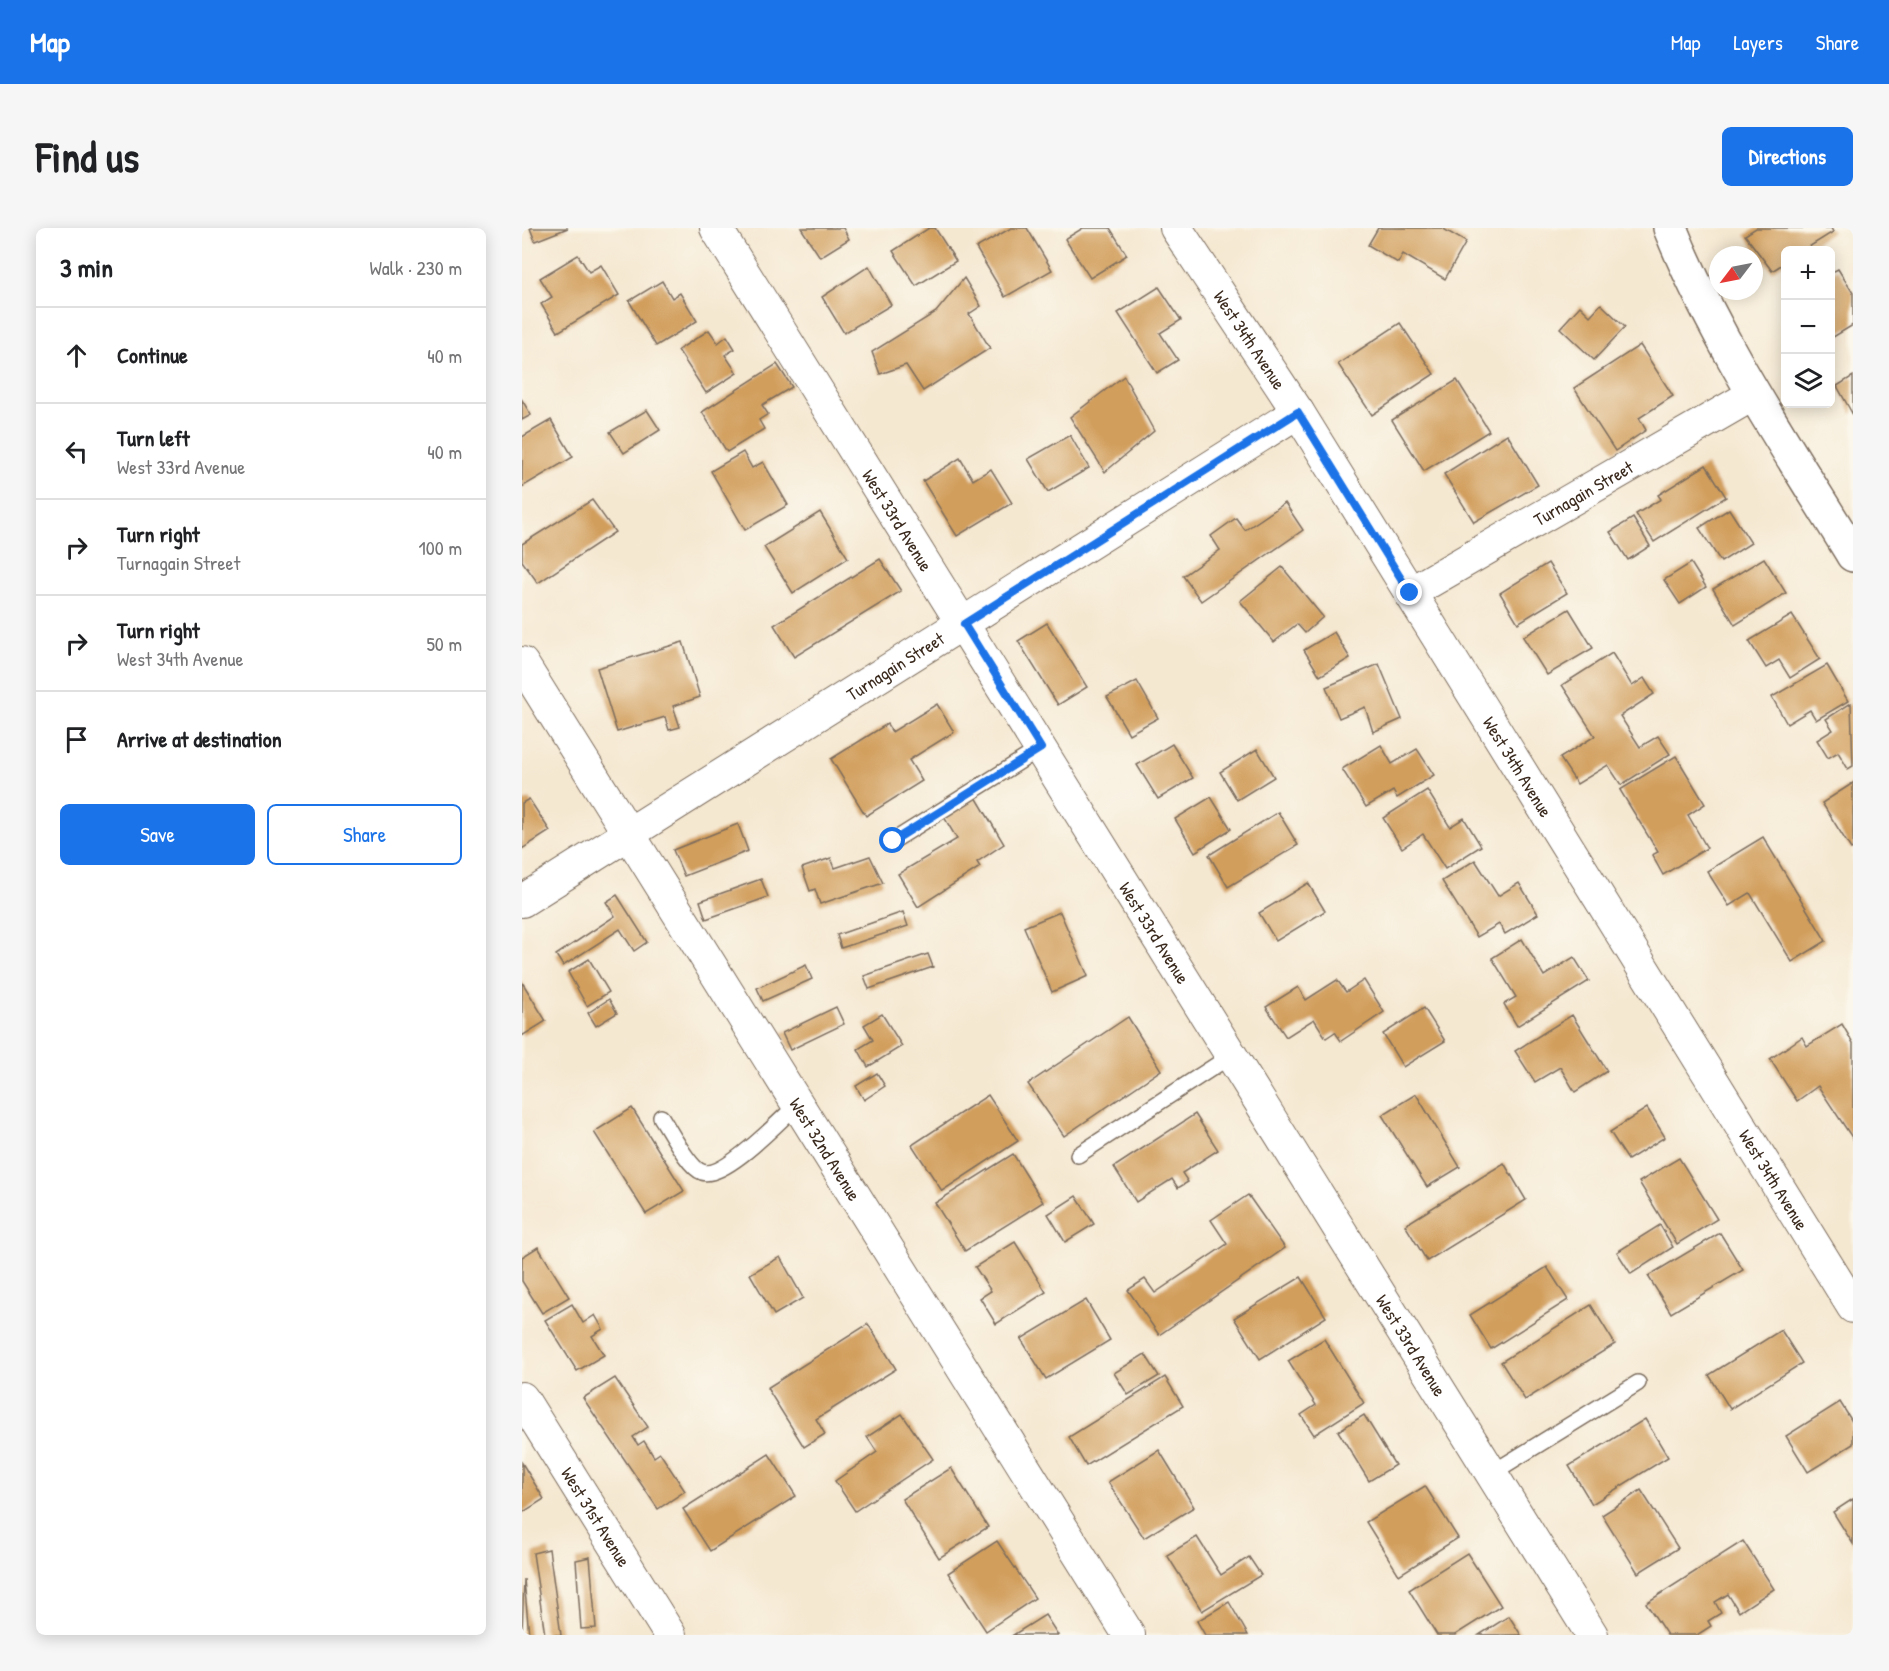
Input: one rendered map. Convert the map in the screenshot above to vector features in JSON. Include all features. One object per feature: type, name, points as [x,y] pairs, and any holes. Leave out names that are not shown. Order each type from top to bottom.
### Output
[{"type":"street","name":"West 33rd Avenue","points":[[716,228],[1592,1635]]},
{"type":"street","name":"West 34th Avenue","points":[[1176,228],[1298,412],[1853,1307]]},
{"type":"street","points":[[1670,228],[1694,286],[1754,394],[1853,555]]},
{"type":"street","name":"Turnagain Street","points":[[1410,593],[1754,394]]},
{"type":"street","name":"Turnagain Street","points":[[522,901],[1298,412]]},
{"type":"street","name":"West 32nd Avenue","points":[[522,663],[1129,1635]]},
{"type":"street","name":"West 31st Avenue","points":[[522,1398],[670,1635]]},
{"type":"lane","points":[[893,841],[1041,748]]},
{"type":"lane","points":[[1078,1155],[1232,1055]]},
{"type":"lane","points":[[661,1117],[693,1166],[701,1172],[712,1173],[735,1160],[798,1104]]},
{"type":"lane","points":[[1492,1473],[1638,1383]]},
{"type":"building","points":[[530,228],[568,228],[535,241]]},
{"type":"building","points":[[801,228],[843,228],[849,239],[820,257]]},
{"type":"building","points":[[929,228],[935,228],[956,261],[916,286],[893,251]]},
{"type":"building","points":[[1011,228],[1027,228],[1052,270],[1005,297],[976,248]]},
{"type":"building","points":[[1083,228],[1110,228],[1127,255],[1090,278],[1065,239]]},
{"type":"building","points":[[1378,228],[1442,228],[1466,242],[1445,279],[1403,254],[1398,263],[1368,245]]},
{"type":"building","points":[[1756,228],[1831,228],[1833,232],[1810,246],[1781,246],[1781,265],[1772,271],[1763,259],[1763,246],[1753,246],[1745,235]]},
{"type":"building","points":[[578,255],[589,272],[601,265],[619,295],[558,332],[541,304],[552,297],[540,278]]},
{"type":"building","points":[[869,266],[891,305],[844,333],[822,297]]},
{"type":"building","points":[[1838,269],[1853,293],[1853,325],[1835,336],[1835,300],[1835,270]]},
{"type":"building","points":[[964,278],[981,306],[969,314],[990,348],[923,391],[906,365],[880,374],[872,352],[936,312]]},
{"type":"building","points":[[662,281],[672,298],[680,293],[697,321],[656,346],[629,301]]},
{"type":"building","points":[[1159,287],[1181,320],[1160,333],[1178,360],[1157,373],[1118,313]]},
{"type":"building","points":[[1601,304],[1625,327],[1594,360],[1560,328],[1580,306],[1590,316]]},
{"type":"building","points":[[1400,323],[1434,374],[1372,415],[1338,364]]},
{"type":"building","points":[[709,330],[718,343],[727,336],[735,349],[725,355],[737,373],[706,393],[678,350]]},
{"type":"building","points":[[1640,345],[1673,396],[1639,418],[1646,430],[1615,451],[1574,388]]},
{"type":"building","points":[[777,364],[792,387],[762,405],[768,414],[759,420],[764,429],[727,452],[702,412]]},
{"type":"building","points":[[1124,376],[1154,431],[1105,472],[1070,417]]},
{"type":"building","points":[[1853,376],[1853,415],[1837,386]]},
{"type":"building","points":[[1457,380],[1489,431],[1424,471],[1392,420]]},
{"type":"building","points":[[522,400],[531,415],[522,420]]},
{"type":"building","points":[[647,410],[660,430],[624,453],[610,432]]},
{"type":"building","points":[[551,420],[573,457],[522,487],[522,437]]},
{"type":"building","points":[[1507,434],[1538,485],[1474,522],[1444,474]]},
{"type":"building","points":[[1070,435],[1089,468],[1048,492],[1028,459]]},
{"type":"building","points":[[743,452],[752,468],[763,462],[788,505],[745,530],[711,471]]},
{"type":"building","points":[[960,458],[973,480],[991,469],[1012,503],[957,536],[923,481]]},
{"type":"building","points":[[1706,465],[1726,497],[1654,542],[1636,514],[1661,499],[1658,495]]},
{"type":"building","points":[[592,500],[615,532],[538,583],[522,561],[522,544]]},
{"type":"building","points":[[1285,503],[1303,530],[1201,601],[1183,576],[1220,550],[1211,536],[1236,518],[1245,530]]},
{"type":"building","points":[[1729,509],[1751,543],[1721,562],[1699,528]]},
{"type":"building","points":[[820,512],[848,558],[793,593],[764,547]]},
{"type":"building","points":[[1633,518],[1650,546],[1628,560],[1610,532]]},
{"type":"building","points":[[1764,558],[1786,593],[1735,625],[1713,589]]},
{"type":"building","points":[[880,559],[901,591],[794,657],[774,625]]},
{"type":"building","points":[[1548,563],[1567,593],[1518,623],[1500,593]]},
{"type":"building","points":[[1691,563],[1706,587],[1680,604],[1664,580]]},
{"type":"building","points":[[1282,567],[1323,617],[1305,633],[1297,624],[1274,642],[1240,601]]},
{"type":"building","points":[[1569,609],[1593,648],[1547,675],[1523,637]]},
{"type":"building","points":[[1792,615],[1820,659],[1790,678],[1779,660],[1766,668],[1749,641]]},
{"type":"building","points":[[1047,623],[1087,687],[1058,705],[1018,641]]},
{"type":"building","points":[[1334,632],[1350,658],[1320,676],[1304,650]]},
{"type":"building","points":[[683,642],[700,697],[673,706],[680,727],[669,730],[665,717],[617,732],[597,668]]},
{"type":"building","points":[[1612,653],[1632,686],[1644,678],[1654,694],[1620,716],[1640,747],[1658,736],[1670,754],[1621,785],[1608,765],[1577,784],[1560,758],[1595,736],[1562,685]]},
{"type":"building","points":[[1379,664],[1402,719],[1373,732],[1365,707],[1339,718],[1326,687]]},
{"type":"building","points":[[1827,665],[1848,701],[1816,720],[1810,710],[1787,724],[1772,697]]},
{"type":"building","points":[[1137,681],[1158,718],[1129,734],[1107,697]]},
{"type":"building","points":[[1851,703],[1853,766],[1848,769],[1838,752],[1828,758],[1817,740],[1833,730],[1826,719]]},
{"type":"building","points":[[937,704],[954,732],[909,760],[922,781],[866,816],[831,759],[887,724],[892,732]]},
{"type":"building","points":[[1172,744],[1193,778],[1158,799],[1137,765]]},
{"type":"building","points":[[1381,745],[1392,764],[1417,749],[1434,775],[1397,798],[1393,791],[1366,807],[1342,769]]},
{"type":"building","points":[[1257,749],[1274,777],[1237,800],[1220,772]]},
{"type":"building","points":[[1676,756],[1705,804],[1688,815],[1707,848],[1663,875],[1652,855],[1658,852],[1620,790]]},
{"type":"building","points":[[1853,783],[1853,848],[1851,849],[1822,803]]},
{"type":"building","points":[[1427,790],[1450,827],[1464,818],[1481,846],[1445,869],[1423,834],[1402,848],[1383,818]]},
{"type":"building","points":[[976,797],[1004,844],[977,862],[980,867],[918,907],[898,874],[957,839],[944,817]]},
{"type":"building","points":[[1211,797],[1231,829],[1195,852],[1175,819]]},
{"type":"building","points":[[529,799],[550,831],[522,849],[522,803]]},
{"type":"building","points":[[1278,812],[1298,845],[1228,887],[1209,855]]},
{"type":"building","points":[[738,824],[748,851],[684,876],[673,850]]},
{"type":"building","points":[[1763,837],[1826,941],[1792,962],[1750,893],[1729,906],[1707,871]]},
{"type":"building","points":[[870,856],[883,883],[820,904],[815,889],[810,891],[802,868],[831,858],[835,868]]},
{"type":"building","points":[[1475,860],[1498,896],[1519,883],[1538,914],[1505,934],[1499,924],[1477,937],[1442,881]]},
{"type":"building","points":[[761,879],[768,897],[706,919],[700,901]]},
{"type":"building","points":[[1308,883],[1325,911],[1276,941],[1259,913]]},
{"type":"building","points":[[617,895],[647,942],[634,951],[620,929],[563,966],[556,955],[615,916],[606,902]]},
{"type":"building","points":[[903,912],[908,926],[841,948],[837,935]]},
{"type":"building","points":[[1060,912],[1088,976],[1052,992],[1024,927]]},
{"type":"building","points":[[1522,939],[1544,976],[1574,957],[1589,981],[1517,1026],[1504,1004],[1516,997],[1492,958]]},
{"type":"building","points":[[928,954],[933,967],[869,989],[864,976]]},
{"type":"building","points":[[589,959],[609,992],[587,1006],[568,972]]},
{"type":"building","points":[[806,965],[812,979],[763,1001],[757,988]]},
{"type":"building","points":[[1337,980],[1346,992],[1364,980],[1384,1012],[1341,1041],[1335,1032],[1326,1038],[1314,1019],[1286,1037],[1266,1007],[1298,987],[1306,1000]]},
{"type":"building","points":[[522,982],[546,1021],[522,1036]]},
{"type":"building","points":[[609,999],[617,1013],[596,1026],[588,1013]]},
{"type":"building","points":[[836,1007],[844,1024],[790,1050],[782,1033]]},
{"type":"building","points":[[1424,1008],[1445,1041],[1403,1067],[1383,1034]]},
{"type":"building","points":[[882,1014],[902,1046],[868,1067],[858,1049],[873,1040],[864,1025]]},
{"type":"building","points":[[1572,1015],[1607,1071],[1575,1092],[1560,1067],[1535,1082],[1515,1051]]},
{"type":"building","points":[[1128,1017],[1161,1070],[1064,1136],[1028,1084]]},
{"type":"building","points":[[1842,1024],[1853,1043],[1853,1139],[1818,1086],[1797,1101],[1770,1059],[1802,1037],[1807,1046]]},
{"type":"building","points":[[877,1073],[885,1086],[864,1100],[856,1086]]},
{"type":"building","points":[[1416,1094],[1460,1167],[1427,1187],[1382,1115]]},
{"type":"building","points":[[988,1095],[1018,1141],[942,1191],[912,1145]]},
{"type":"building","points":[[632,1108],[684,1191],[646,1214],[594,1132]]},
{"type":"building","points":[[1647,1108],[1665,1137],[1628,1160],[1610,1132]]},
{"type":"building","points":[[1195,1114],[1218,1150],[1182,1173],[1188,1182],[1178,1188],[1172,1179],[1136,1202],[1114,1167]]},
{"type":"building","points":[[1013,1154],[1043,1202],[965,1251],[935,1203]]},
{"type":"building","points":[[1679,1158],[1717,1219],[1677,1244],[1639,1182]]},
{"type":"building","points":[[1504,1163],[1526,1200],[1427,1261],[1405,1225]]},
{"type":"building","points":[[1248,1195],[1285,1248],[1159,1335],[1128,1290],[1145,1279],[1155,1293],[1227,1244],[1211,1220]]},
{"type":"building","points":[[1076,1196],[1094,1224],[1065,1242],[1048,1214]]},
{"type":"building","points":[[1660,1225],[1673,1247],[1631,1274],[1617,1252]]},
{"type":"building","points":[[1720,1233],[1743,1270],[1671,1313],[1648,1276]]},
{"type":"building","points":[[1015,1242],[1046,1292],[996,1324],[980,1298],[991,1291],[975,1267]]},
{"type":"building","points":[[538,1247],[569,1297],[542,1313],[522,1281],[522,1257]]},
{"type":"building","points":[[780,1257],[803,1298],[774,1315],[750,1274]]},
{"type":"building","points":[[1547,1267],[1568,1300],[1491,1349],[1470,1315]]},
{"type":"building","points":[[1301,1277],[1326,1317],[1260,1359],[1234,1318]]},
{"type":"building","points":[[1086,1300],[1110,1340],[1046,1379],[1021,1339]]},
{"type":"building","points":[[572,1304],[583,1323],[595,1315],[603,1329],[592,1336],[604,1355],[577,1371],[545,1320]]},
{"type":"building","points":[[1591,1305],[1615,1344],[1525,1400],[1501,1362]]},
{"type":"building","points":[[868,1324],[896,1369],[816,1419],[825,1434],[804,1447],[767,1388]]},
{"type":"building","points":[[1781,1330],[1802,1363],[1730,1409],[1709,1375]]},
{"type":"building","points":[[1324,1339],[1364,1403],[1314,1435],[1301,1415],[1316,1405],[1288,1361]]},
{"type":"building","points":[[1145,1354],[1159,1376],[1128,1395],[1114,1373]]},
{"type":"building","points":[[1165,1377],[1183,1406],[1086,1466],[1069,1437]]},
{"type":"building","points":[[615,1378],[648,1427],[633,1437],[638,1445],[644,1441],[654,1457],[660,1453],[685,1491],[658,1509],[583,1398]]},
{"type":"building","points":[[1840,1402],[1853,1423],[1853,1444],[1808,1472],[1786,1436]]},
{"type":"building","points":[[902,1414],[933,1459],[855,1511],[835,1481],[877,1452],[867,1437]]},
{"type":"building","points":[[1364,1415],[1395,1465],[1369,1481],[1338,1431]]},
{"type":"building","points":[[1645,1419],[1668,1457],[1592,1504],[1569,1466]]},
{"type":"building","points":[[1159,1450],[1194,1507],[1144,1538],[1108,1482]]},
{"type":"building","points":[[769,1454],[796,1496],[710,1551],[683,1509]]},
{"type":"building","points":[[522,1463],[544,1499],[522,1513]]},
{"type":"building","points":[[951,1468],[988,1527],[939,1558],[902,1499]]},
{"type":"building","points":[[1425,1486],[1458,1538],[1399,1575],[1366,1522]]},
{"type":"building","points":[[1641,1490],[1678,1548],[1638,1573],[1602,1515]]},
{"type":"building","points":[[1853,1499],[1853,1544],[1833,1512]]},
{"type":"building","points":[[1197,1537],[1221,1575],[1249,1557],[1261,1575],[1202,1611],[1167,1555]]},
{"type":"building","points":[[997,1541],[1035,1598],[986,1631],[948,1573]]},
{"type":"building","points":[[1743,1541],[1774,1589],[1739,1612],[1728,1594],[1715,1602],[1721,1613],[1708,1621],[1711,1626],[1697,1635],[1667,1635],[1646,1603]]},
{"type":"building","points":[[549,1549],[561,1635],[545,1635],[533,1553]]},
{"type":"building","points":[[1467,1553],[1501,1606],[1455,1635],[1437,1635],[1409,1590]]},
{"type":"building","points":[[590,1557],[596,1628],[581,1629],[576,1560]]},
{"type":"building","points":[[524,1579],[529,1635],[522,1635]]},
{"type":"building","points":[[1229,1602],[1248,1635],[1205,1635],[1197,1621]]},
{"type":"building","points":[[1045,1615],[1058,1635],[1013,1635]]},
{"type":"building","points":[[1509,1616],[1521,1635],[1479,1635]]},
{"type":"route","points":[[893,841],[1041,748],[964,624],[1298,412],[1410,593]]}]
